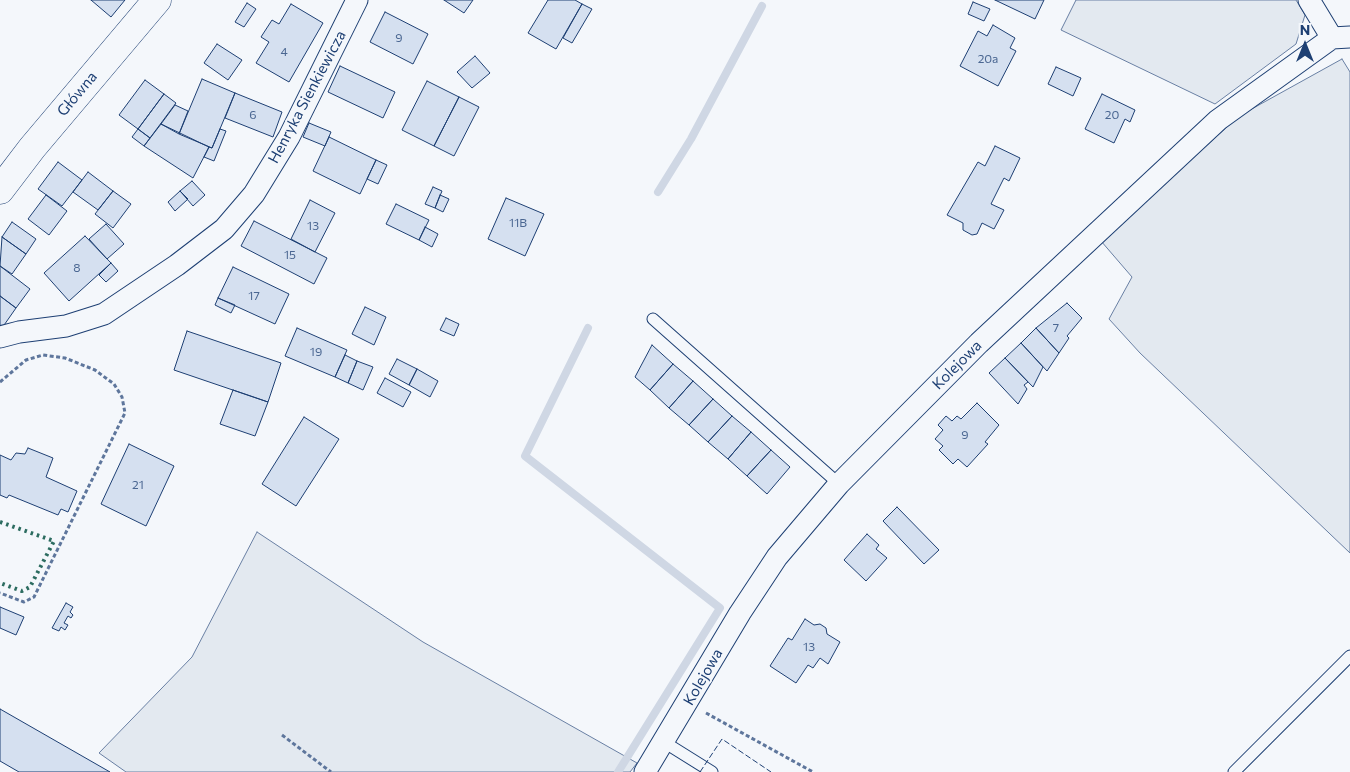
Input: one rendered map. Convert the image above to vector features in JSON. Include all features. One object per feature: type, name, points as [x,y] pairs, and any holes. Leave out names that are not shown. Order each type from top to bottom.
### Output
[{"type":"street","name":"Główna","points":[[0,190],[32,148],[156,0]]},
{"type":"street","name":"Henryka Sienkiewicza","points":[[0,337],[19,332],[66,326],[104,314],[178,265],[224,229],[254,194],[289,137],[358,0]]},
{"type":"street","points":[[1309,0],[1341,38]]},
{"type":"street","name":"Kolejowa","points":[[645,772],[740,613],[777,557],[839,484],[979,343],[1218,120],[1341,38]]},
{"type":"lane","points":[[654,319],[839,484]]},
{"type":"lane","points":[[1234,772],[1350,656]]},
{"type":"lane","points":[[664,742],[712,772]]},
{"type":"path","points":[[0,382],[26,360],[42,355],[65,358],[95,370],[114,384],[122,397],[125,413],[34,597],[24,602],[0,593]]},
{"type":"path","points":[[687,703],[813,772]]},
{"type":"path","points":[[282,735],[331,772]]},
{"type":"shaded area","points":[[1076,0],[1296,0],[1305,15],[1296,44],[1215,104],[1061,30]]},
{"type":"shaded area","points":[[1342,59],[1350,72],[1350,553],[1140,353],[1109,319],[1132,277],[1101,241],[1239,116]]},
{"type":"shaded area","points":[[257,532],[423,642],[637,763],[630,772],[126,772],[99,753],[192,657]]},
{"type":"building","points":[[91,0],[125,0],[111,17]]},
{"type":"building","points":[[444,0],[473,0],[464,13]]},
{"type":"building","points":[[548,0],[575,0],[582,4],[556,49],[528,33]]},
{"type":"building","points":[[995,0],[1044,0],[1035,19]]},
{"type":"building","points":[[973,2],[990,9],[984,21],[968,14]]},
{"type":"building","points":[[247,3],[256,9],[244,27],[235,22]]},
{"type":"building","points":[[291,4],[323,23],[289,82],[256,63],[269,42],[261,37],[272,20],[279,24]]},
{"type":"building","points":[[582,4],[592,9],[572,43],[563,38]]},
{"type":"building","points":[[385,12],[428,34],[413,64],[370,42]]},
{"type":"building","points":[[993,25],[1015,38],[1010,48],[1016,51],[998,86],[960,66],[978,31],[987,36]]},
{"type":"building","points":[[217,44],[242,60],[228,80],[204,63]]},
{"type":"building","points":[[475,56],[490,73],[472,88],[457,72]]},
{"type":"building","points":[[340,66],[395,92],[383,118],[328,92]]},
{"type":"building","points":[[1056,67],[1081,78],[1073,96],[1048,84]]},
{"type":"building","points":[[202,79],[235,93],[212,148],[179,134]]},
{"type":"building","points":[[145,80],[164,94],[138,129],[119,115]]},
{"type":"building","points":[[427,81],[459,97],[434,146],[402,130]]},
{"type":"building","points":[[235,93],[282,112],[273,137],[225,118]]},
{"type":"building","points":[[164,94],[176,103],[150,138],[138,129]]},
{"type":"building","points":[[1102,94],[1135,110],[1130,122],[1125,119],[1114,143],[1085,129]]},
{"type":"building","points":[[459,97],[479,107],[454,156],[434,146]]},
{"type":"building","points":[[175,105],[188,111],[179,134],[161,124]]},
{"type":"building","points":[[309,123],[331,132],[325,146],[303,137]]},
{"type":"building","points":[[161,124],[209,147],[193,178],[144,146]]},
{"type":"building","points":[[138,129],[150,138],[144,146],[132,137]]},
{"type":"building","points":[[220,129],[226,131],[214,161],[204,157],[209,147],[212,148]]},
{"type":"building","points":[[329,137],[376,160],[360,194],[313,171]]},
{"type":"building","points":[[995,146],[1020,158],[1009,181],[1004,178],[991,204],[1004,210],[994,229],[982,223],[977,234],[972,235],[963,230],[963,223],[947,215],[978,162],[985,166]]},
{"type":"building","points":[[376,160],[387,165],[378,184],[367,179]]},
{"type":"building","points":[[58,162],[82,180],[62,206],[38,189]]},
{"type":"building","points":[[88,172],[113,191],[98,210],[73,192]]},
{"type":"building","points":[[192,181],[205,195],[193,206],[180,191]]},
{"type":"building","points":[[433,187],[442,191],[435,208],[425,204]]},
{"type":"building","points":[[113,191],[131,204],[113,228],[95,214]]},
{"type":"building","points":[[180,191],[188,199],[175,211],[168,202]]},
{"type":"building","points":[[46,195],[67,211],[49,235],[28,219]]},
{"type":"building","points":[[440,195],[449,199],[443,212],[435,208]]},
{"type":"building","points":[[506,198],[544,214],[525,256],[488,239]]},
{"type":"building","points":[[310,200],[335,213],[315,252],[291,239]]},
{"type":"building","points":[[396,204],[429,220],[419,240],[386,224]]},
{"type":"building","points":[[254,221],[327,258],[314,284],[241,246]]},
{"type":"building","points":[[12,222],[36,239],[26,254],[2,237]]},
{"type":"building","points":[[106,224],[124,244],[107,259],[89,239]]},
{"type":"building","points":[[425,227],[438,234],[432,247],[419,240]]},
{"type":"building","points":[[85,236],[111,263],[69,301],[44,273]]},
{"type":"building","points":[[2,237],[26,254],[12,274],[0,266]]},
{"type":"building","points":[[111,263],[118,271],[106,282],[99,275]]},
{"type":"building","points":[[0,266],[30,289],[16,308],[0,296]]},
{"type":"building","points":[[233,267],[289,294],[275,324],[218,298]]},
{"type":"building","points":[[0,296],[16,308],[2,328],[0,327]]},
{"type":"building","points":[[218,298],[235,305],[231,313],[215,305]]},
{"type":"building","points":[[1067,303],[1082,318],[1067,336],[1069,338],[1059,353],[1036,328]]},
{"type":"building","points":[[365,307],[386,317],[374,345],[352,334]]},
{"type":"building","points":[[446,318],[459,324],[454,336],[440,330]]},
{"type":"building","points":[[297,328],[347,350],[335,377],[285,356]]},
{"type":"building","points":[[1036,328],[1059,353],[1047,371],[1021,343]]},
{"type":"building","points":[[187,331],[281,363],[268,402],[174,370]]},
{"type":"building","points":[[1021,343],[1043,367],[1033,387],[1005,358]]},
{"type":"building","points":[[652,345],[673,364],[650,390],[635,377]]},
{"type":"building","points":[[345,355],[357,361],[348,383],[335,377]]},
{"type":"building","points":[[1005,358],[1028,382],[1024,385],[1027,389],[1018,404],[989,373]]},
{"type":"building","points":[[397,359],[417,369],[409,385],[389,374]]},
{"type":"building","points":[[357,361],[373,367],[363,390],[348,383]]},
{"type":"building","points":[[673,364],[693,381],[669,408],[650,390]]},
{"type":"building","points":[[417,369],[438,381],[430,397],[409,385]]},
{"type":"building","points":[[385,378],[411,392],[403,407],[377,393]]},
{"type":"building","points":[[693,381],[713,399],[689,425],[669,408]]},
{"type":"building","points":[[233,390],[268,402],[255,436],[220,424]]},
{"type":"building","points":[[713,399],[732,416],[708,442],[689,425]]},
{"type":"building","points":[[977,403],[999,425],[985,442],[988,444],[967,467],[958,459],[953,464],[939,450],[943,446],[935,439],[943,430],[938,425],[946,416],[952,421],[957,416],[961,419]]},
{"type":"building","points":[[732,416],[751,432],[728,459],[708,442]]},
{"type":"building","points":[[304,417],[339,439],[296,506],[262,484]]},
{"type":"building","points":[[751,432],[771,450],[747,476],[728,459]]},
{"type":"building","points":[[129,444],[174,466],[146,526],[101,504]]},
{"type":"building","points":[[28,448],[53,458],[46,477],[77,491],[68,512],[61,509],[58,515],[9,495],[7,498],[0,495],[0,455],[11,460],[16,453],[25,454]]},
{"type":"building","points":[[771,450],[790,467],[767,494],[747,476]]},
{"type":"building","points":[[897,507],[939,550],[924,564],[883,521]]},
{"type":"building","points":[[867,534],[879,545],[876,549],[887,558],[866,581],[844,560]]},
{"type":"building","points":[[66,603],[73,607],[70,612],[73,615],[71,618],[68,616],[64,623],[68,625],[65,630],[61,627],[59,631],[52,628]]},
{"type":"building","points":[[0,607],[24,617],[16,635],[0,628]]},
{"type":"building","points":[[805,619],[814,625],[820,624],[826,628],[827,634],[840,642],[828,664],[820,658],[813,668],[808,665],[796,683],[770,666],[788,638],[792,640]]},
{"type":"building","points":[[0,709],[110,772],[19,772],[0,761]]},
{"type":"waterway","points":[[658,192],[691,139],[762,6]]},
{"type":"waterway","points":[[588,328],[525,456],[720,608],[618,772]]},
{"type":"hedge","points":[[0,522],[54,541],[30,587],[22,591],[0,583]]},
{"type":"fence","points":[[700,772],[722,739],[771,772]]}]
